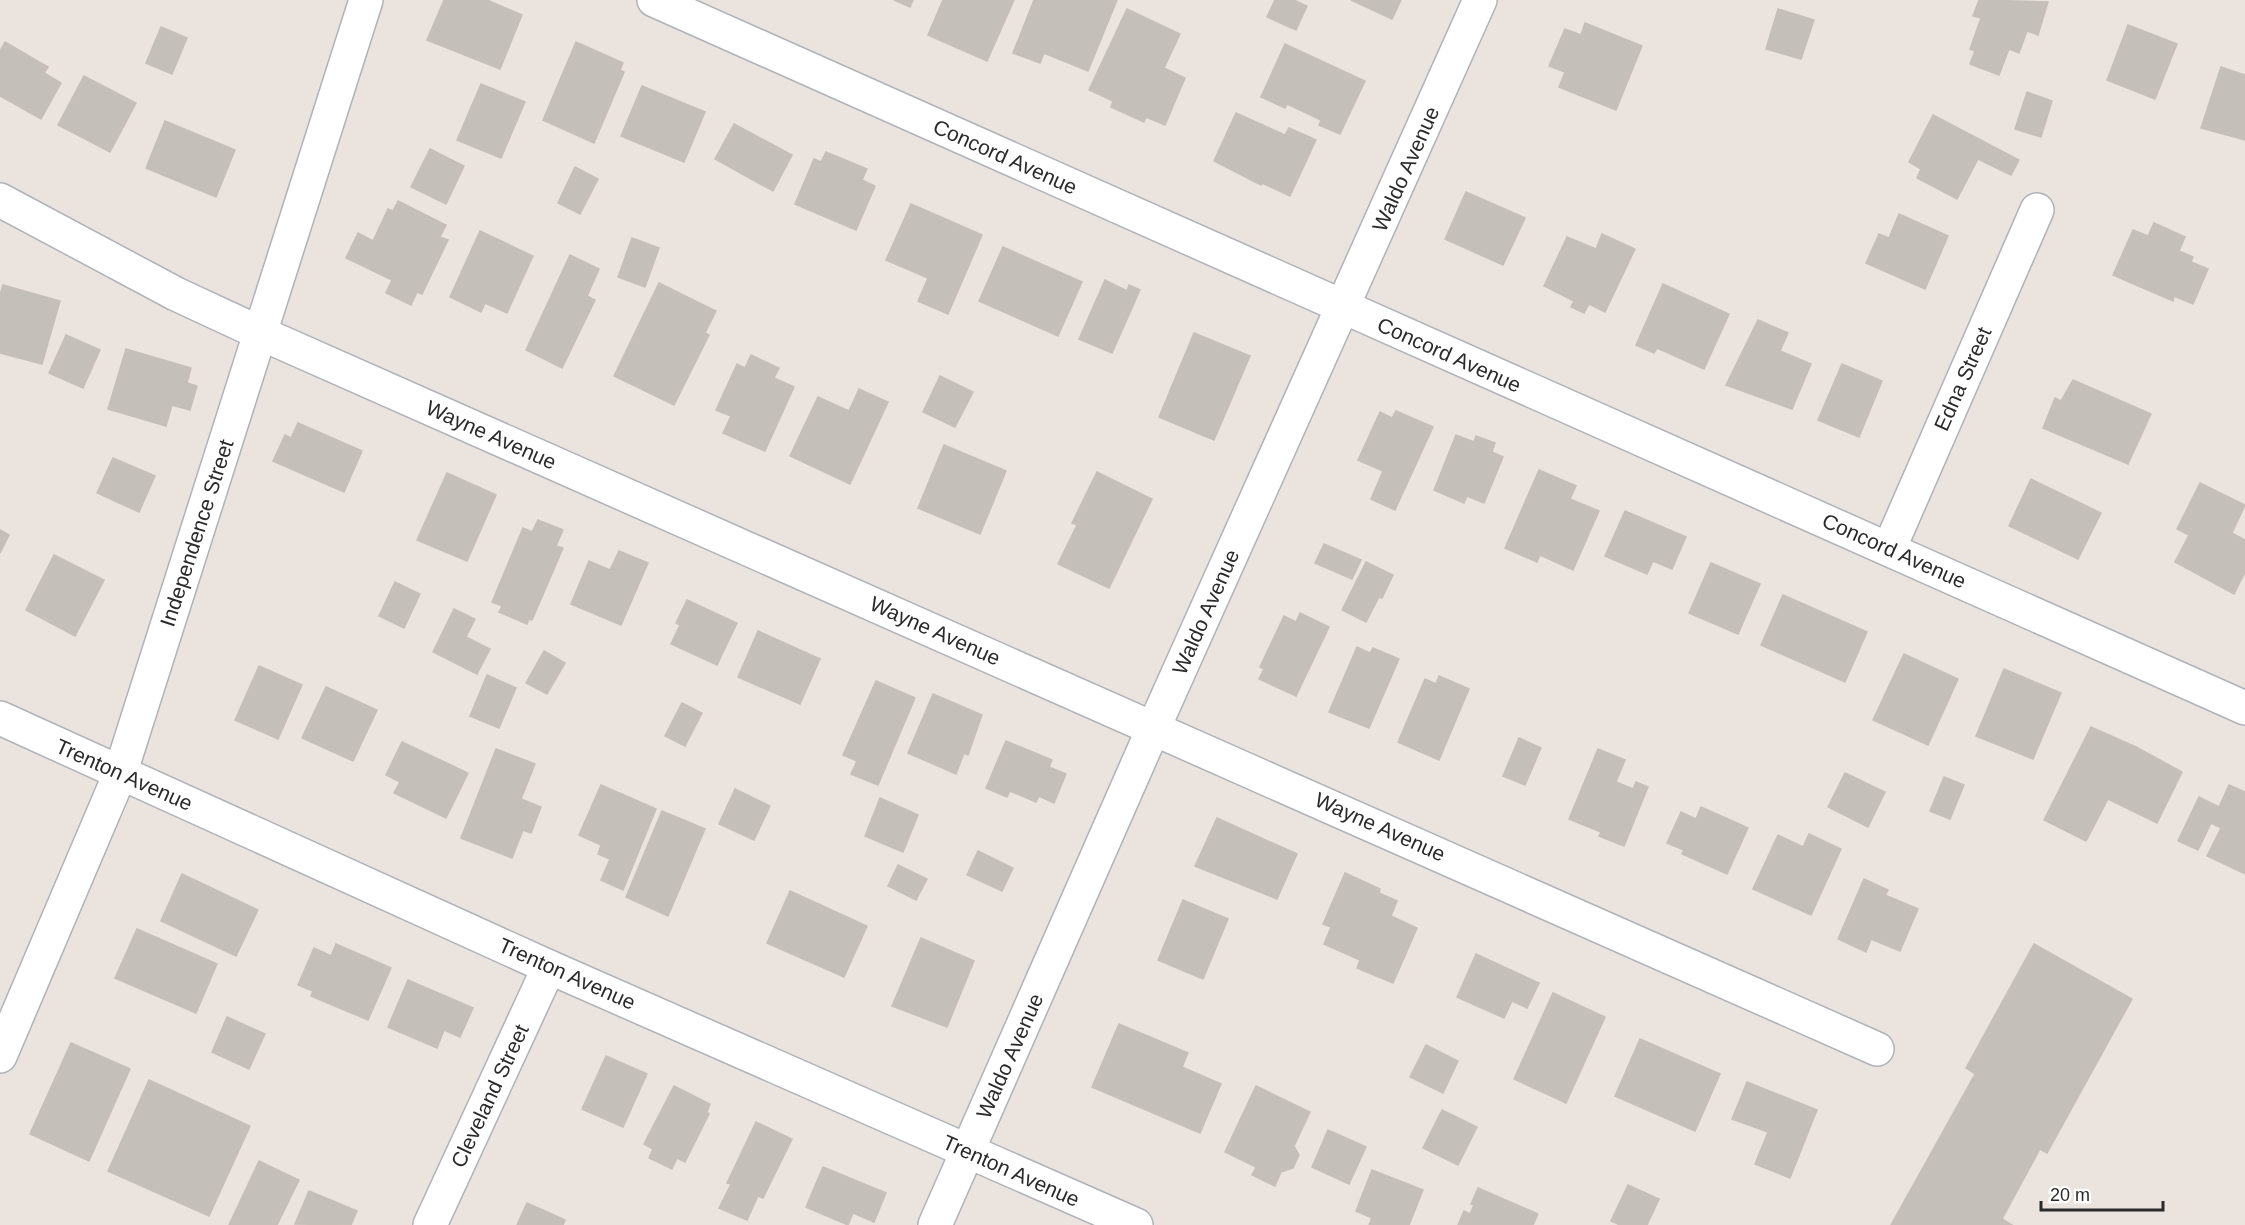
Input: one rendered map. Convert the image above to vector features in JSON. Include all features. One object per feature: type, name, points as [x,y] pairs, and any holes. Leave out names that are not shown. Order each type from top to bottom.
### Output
[{"type":"street","name":"Independence Street","points":[[0,1056],[102,822],[120,774],[366,0]]},
{"type":"street","name":"Concord Avenue","points":[[654,0],[2245,708]]},
{"type":"street","name":"Waldo Avenue","points":[[935,1225],[1154,727],[1480,0]]},
{"type":"street","name":"Wayne Avenue","points":[[0,200],[176,294],[260,333],[1877,1049]]},
{"type":"street","name":"Edna Street","points":[[1889,549],[2037,210]]},
{"type":"street","name":"Trenton Avenue","points":[[0,718],[549,967],[1136,1225]]},
{"type":"street","name":"Cleveland Street","points":[[430,1225],[549,967]]},
{"type":"building","points":[[444,0],[487,0],[522,15],[500,69],[427,40]]},
{"type":"building","points":[[894,0],[913,0],[910,7]]},
{"type":"building","points":[[943,0],[1014,0],[987,61],[928,35]]},
{"type":"building","points":[[1034,0],[1117,0],[1088,71],[1044,53],[1040,63],[1013,53]]},
{"type":"building","points":[[1275,0],[1294,0],[1307,6],[1296,30],[1267,17]]},
{"type":"building","points":[[1351,0],[1401,0],[1392,19]]},
{"type":"building","points":[[1979,0],[2048,2],[2038,35],[2027,31],[2019,53],[2009,49],[1999,75],[1970,64],[1975,51],[1970,49],[1981,18],[1973,16]]},
{"type":"building","points":[[1127,9],[1180,34],[1164,68],[1185,78],[1165,125],[1146,117],[1144,122],[1111,107],[1113,101],[1089,90]]},
{"type":"building","points":[[1778,9],[1814,20],[1801,59],[1766,49]]},
{"type":"building","points":[[1585,23],[1642,46],[1616,110],[1559,87],[1565,72],[1549,66],[1565,29],[1581,35]]},
{"type":"building","points":[[2128,25],[2177,44],[2155,99],[2107,80]]},
{"type":"building","points":[[161,27],[187,38],[172,74],[146,63]]},
{"type":"building","points":[[5,42],[48,67],[44,73],[61,83],[41,119],[0,96],[0,51]]},
{"type":"building","points":[[576,42],[623,63],[620,70],[624,72],[594,143],[543,120]]},
{"type":"building","points":[[1285,44],[1365,81],[1340,134],[1319,125],[1321,120],[1287,104],[1285,108],[1261,97]]},
{"type":"building","points":[[2221,67],[2245,75],[2245,140],[2201,128]]},
{"type":"building","points":[[84,76],[136,103],[110,152],[58,125]]},
{"type":"building","points":[[481,84],[525,102],[501,158],[457,140]]},
{"type":"building","points":[[642,86],[705,112],[684,162],[621,136]]},
{"type":"building","points":[[2027,92],[2052,101],[2041,137],[2015,129]]},
{"type":"building","points":[[1236,113],[1285,135],[1289,128],[1316,140],[1290,196],[1262,183],[1261,185],[1214,161]]},
{"type":"building","points":[[1933,115],[2019,160],[2011,175],[1978,159],[1957,199],[1917,178],[1921,169],[1909,162]]},
{"type":"building","points":[[165,121],[235,150],[216,197],[146,168]]},
{"type":"building","points":[[734,124],[792,155],[773,191],[715,159]]},
{"type":"building","points":[[430,149],[464,166],[446,204],[411,187]]},
{"type":"building","points":[[826,152],[867,169],[862,180],[875,186],[856,230],[795,204],[814,159],[821,162]]},
{"type":"building","points":[[575,167],[598,179],[580,214],[558,203]]},
{"type":"building","points":[[1466,192],[1525,218],[1503,265],[1445,239]]},
{"type":"building","points":[[398,201],[446,225],[440,237],[448,240],[422,294],[417,292],[411,305],[386,293],[392,280],[346,258],[358,233],[373,241],[388,209],[393,211]]},
{"type":"building","points":[[911,204],[982,235],[948,314],[918,301],[928,278],[886,260]]},
{"type":"building","points":[[1899,214],[1948,236],[1925,289],[1866,263],[1879,234],[1889,238]]},
{"type":"building","points":[[2154,223],[2185,237],[2179,251],[2193,257],[2191,262],[2208,269],[2193,304],[2174,296],[2173,301],[2113,275],[2133,230],[2148,236]]},
{"type":"building","points":[[480,231],[533,256],[507,313],[485,303],[481,312],[450,297]]},
{"type":"building","points":[[1602,234],[1635,249],[1605,312],[1589,304],[1584,313],[1571,307],[1574,301],[1544,286],[1567,237],[1596,249]]},
{"type":"building","points":[[632,238],[659,248],[645,287],[618,277]]},
{"type":"building","points":[[1003,247],[1082,282],[1058,336],[979,301]]},
{"type":"building","points":[[570,255],[599,269],[587,296],[595,300],[562,368],[526,350]]},
{"type":"building","points":[[1105,280],[1127,291],[1129,285],[1140,290],[1112,353],[1079,339]]},
{"type":"building","points":[[659,283],[716,311],[705,333],[709,335],[674,405],[614,376]]},
{"type":"building","points":[[1663,284],[1729,314],[1704,369],[1657,348],[1654,353],[1636,345]]},
{"type":"building","points":[[3,285],[60,301],[42,364],[0,353],[0,295]]},
{"type":"building","points":[[1758,320],[1788,333],[1780,351],[1811,364],[1792,409],[1726,385]]},
{"type":"building","points":[[1194,333],[1250,356],[1214,440],[1159,417]]},
{"type":"building","points":[[66,335],[100,350],[83,388],[49,373]]},
{"type":"building","points":[[126,349],[191,368],[187,383],[197,386],[190,410],[172,405],[166,426],[108,409]]},
{"type":"building","points":[[751,355],[779,368],[774,378],[794,387],[765,451],[723,433],[731,416],[716,410],[737,364],[745,368]]},
{"type":"building","points":[[1842,364],[1882,381],[1859,437],[1818,420]]},
{"type":"building","points":[[940,376],[973,392],[955,427],[923,412]]},
{"type":"building","points":[[2073,380],[2151,414],[2128,464],[2043,428],[2055,398],[2061,401]]},
{"type":"building","points":[[859,389],[888,402],[850,484],[790,456],[818,397],[849,411]]},
{"type":"building","points":[[1396,411],[1433,427],[1395,510],[1371,499],[1383,471],[1358,460],[1380,412],[1392,418]]},
{"type":"building","points":[[298,423],[362,451],[344,492],[273,461],[285,435],[291,438]]},
{"type":"building","points":[[1456,435],[1474,442],[1476,436],[1495,443],[1492,452],[1503,457],[1484,503],[1467,496],[1464,503],[1434,490]]},
{"type":"building","points":[[944,445],[1006,471],[980,534],[918,508]]},
{"type":"building","points":[[113,458],[155,476],[139,512],[97,493]]},
{"type":"building","points":[[1539,470],[1576,486],[1570,499],[1599,511],[1573,570],[1540,555],[1537,562],[1505,548]]},
{"type":"building","points":[[1097,472],[1152,499],[1109,588],[1058,564],[1077,525],[1072,523]]},
{"type":"building","points":[[447,473],[496,495],[467,561],[417,540]]},
{"type":"building","points":[[2031,479],[2101,513],[2078,559],[2009,526]]},
{"type":"building","points":[[2200,483],[2245,505],[2232,533],[2245,540],[2245,572],[2234,594],[2175,562],[2189,535],[2177,529]]},
{"type":"building","points":[[1625,511],[1686,537],[1672,569],[1653,561],[1647,574],[1605,556]]},
{"type":"building","points":[[538,520],[563,530],[556,546],[563,548],[532,620],[529,619],[527,624],[499,612],[502,606],[492,602],[523,528],[532,532]]},
{"type":"building","points":[[0,530],[9,535],[0,553]]},
{"type":"building","points":[[1324,544],[1361,560],[1352,579],[1315,563]]},
{"type":"building","points":[[619,551],[648,563],[621,625],[571,604],[589,561],[610,570]]},
{"type":"building","points":[[54,555],[104,580],[75,636],[26,610]]},
{"type":"building","points":[[1366,562],[1393,575],[1382,598],[1379,597],[1366,622],[1342,610]]},
{"type":"building","points":[[1711,563],[1760,584],[1738,634],[1689,613]]},
{"type":"building","points":[[395,582],[420,594],[404,628],[379,616]]},
{"type":"building","points":[[1783,595],[1867,632],[1845,682],[1761,645]]},
{"type":"building","points":[[687,600],[737,623],[717,665],[671,644],[680,625],[676,623]]},
{"type":"building","points":[[454,609],[475,619],[466,637],[490,649],[477,674],[433,652]]},
{"type":"building","points":[[1300,613],[1329,627],[1296,696],[1259,679],[1264,669],[1260,667],[1284,616],[1296,622]]},
{"type":"building","points":[[758,631],[820,659],[800,704],[738,677]]},
{"type":"building","points":[[1357,647],[1370,653],[1373,648],[1399,659],[1369,728],[1329,712]]},
{"type":"building","points":[[544,651],[565,663],[547,694],[526,683]]},
{"type":"building","points":[[1904,654],[1958,679],[1928,745],[1873,720]]},
{"type":"building","points":[[259,666],[302,685],[278,739],[235,720]]},
{"type":"building","points":[[2004,669],[2061,693],[2033,759],[1976,736]]},
{"type":"building","points":[[487,675],[516,688],[499,728],[470,716]]},
{"type":"building","points":[[1439,676],[1469,689],[1439,760],[1398,742],[1425,679],[1436,684]]},
{"type":"building","points":[[876,681],[915,698],[878,785],[851,774],[857,761],[843,755]]},
{"type":"building","points":[[326,687],[377,710],[353,761],[302,738]]},
{"type":"building","points":[[933,694],[982,715],[968,755],[964,753],[956,774],[908,753]]},
{"type":"building","points":[[682,703],[702,713],[685,746],[665,736]]},
{"type":"building","points":[[2091,727],[2136,747],[2182,772],[2157,823],[2108,799],[2086,841],[2044,820]]},
{"type":"building","points":[[1519,738],[1541,748],[1525,785],[1503,776]]},
{"type":"building","points":[[1006,741],[1052,760],[1049,767],[1066,774],[1054,803],[1039,796],[1036,802],[1010,791],[1007,797],[986,788]]},
{"type":"building","points":[[402,742],[468,773],[446,818],[394,793],[400,782],[386,775]]},
{"type":"building","points":[[496,749],[535,764],[521,799],[541,807],[531,833],[523,830],[512,858],[461,838]]},
{"type":"building","points":[[1598,749],[1625,760],[1616,782],[1633,789],[1636,782],[1648,787],[1624,846],[1599,836],[1601,832],[1569,819]]},
{"type":"building","points":[[1845,773],[1885,792],[1868,827],[1828,807]]},
{"type":"building","points":[[1944,777],[1964,785],[1950,819],[1930,811]]},
{"type":"building","points":[[601,785],[656,809],[623,890],[601,880],[610,859],[598,854],[601,845],[579,835]]},
{"type":"building","points":[[2229,785],[2245,792],[2245,874],[2207,856],[2221,828],[2211,823],[2198,850],[2178,841],[2199,797],[2219,807]]},
{"type":"building","points":[[735,789],[770,806],[754,840],[719,824]]},
{"type":"building","points":[[880,798],[918,815],[903,852],[865,836]]},
{"type":"building","points":[[1701,807],[1748,828],[1727,874],[1682,854],[1684,850],[1667,843],[1681,812],[1696,819]]},
{"type":"building","points":[[662,811],[705,829],[668,916],[626,897]]},
{"type":"building","points":[[1217,818],[1297,854],[1277,899],[1195,866]]},
{"type":"building","points":[[1809,834],[1841,849],[1811,915],[1753,889],[1778,835],[1803,847]]},
{"type":"building","points":[[978,851],[1013,868],[1002,891],[967,875]]},
{"type":"building","points":[[898,865],[927,879],[916,900],[888,886]]},
{"type":"building","points":[[1345,873],[1380,889],[1379,893],[1397,901],[1391,916],[1417,928],[1393,983],[1357,968],[1360,960],[1324,944],[1331,927],[1323,924]]},
{"type":"building","points":[[182,874],[258,910],[236,956],[161,921]]},
{"type":"building","points":[[1864,879],[1888,890],[1885,895],[1918,909],[1900,951],[1871,939],[1866,952],[1838,939]]},
{"type":"building","points":[[790,891],[867,926],[844,977],[767,943]]},
{"type":"building","points":[[1183,900],[1228,919],[1203,979],[1158,960]]},
{"type":"building","points":[[137,929],[217,964],[196,1013],[115,978]]},
{"type":"building","points":[[921,938],[974,961],[947,1027],[892,1006]]},
{"type":"building","points":[[336,944],[391,968],[368,1020],[311,996],[313,991],[298,985],[314,948],[331,956]]},
{"type":"building","points":[[2034,944],[2132,999],[2047,1153],[2040,1149],[2002,1219],[2012,1225],[1891,1225],[1975,1074],[1966,1068]]},
{"type":"building","points":[[1476,954],[1539,983],[1527,1008],[1512,1001],[1504,1018],[1457,997]]},
{"type":"building","points":[[408,980],[473,1008],[460,1037],[444,1030],[437,1048],[388,1027]]},
{"type":"building","points":[[1553,993],[1605,1017],[1566,1103],[1514,1079]]},
{"type":"building","points":[[227,1017],[265,1034],[249,1069],[212,1052]]},
{"type":"building","points":[[1119,1024],[1188,1053],[1182,1067],[1221,1084],[1200,1133],[1092,1087]]},
{"type":"building","points":[[1640,1039],[1720,1074],[1695,1131],[1615,1096]]},
{"type":"building","points":[[71,1043],[130,1069],[89,1161],[30,1134]]},
{"type":"building","points":[[1426,1045],[1458,1061],[1443,1093],[1410,1077]]},
{"type":"building","points":[[606,1056],[647,1074],[623,1127],[582,1109]]},
{"type":"building","points":[[149,1080],[250,1126],[209,1216],[108,1171]]},
{"type":"building","points":[[1747,1082],[1817,1110],[1790,1178],[1755,1164],[1768,1132],[1732,1119]]},
{"type":"building","points":[[674,1086],[710,1104],[707,1112],[709,1114],[685,1162],[677,1158],[672,1169],[649,1158],[653,1149],[644,1144]]},
{"type":"building","points":[[1256,1086],[1310,1112],[1294,1146],[1299,1155],[1293,1168],[1281,1172],[1275,1186],[1252,1175],[1256,1167],[1225,1152]]},
{"type":"building","points":[[1442,1110],[1477,1127],[1458,1165],[1423,1148]]},
{"type":"building","points":[[756,1122],[792,1139],[763,1198],[758,1196],[747,1220],[719,1208],[731,1184],[727,1183]]},
{"type":"building","points":[[1328,1130],[1366,1147],[1349,1184],[1312,1167]]},
{"type":"building","points":[[259,1161],[299,1180],[277,1225],[229,1225]]},
{"type":"building","points":[[823,1167],[886,1193],[874,1222],[853,1213],[848,1225],[806,1207]]},
{"type":"building","points":[[1372,1170],[1423,1190],[1409,1225],[1369,1225],[1372,1218],[1356,1211]]},
{"type":"building","points":[[1628,1185],[1659,1199],[1647,1225],[1620,1225],[1611,1221]]},
{"type":"building","points":[[1478,1188],[1538,1214],[1533,1225],[1458,1225],[1464,1211],[1470,1214],[1474,1205],[1471,1204]]},
{"type":"building","points":[[309,1191],[357,1211],[351,1225],[295,1224]]},
{"type":"building","points":[[527,1203],[565,1220],[563,1225],[517,1225]]}]
